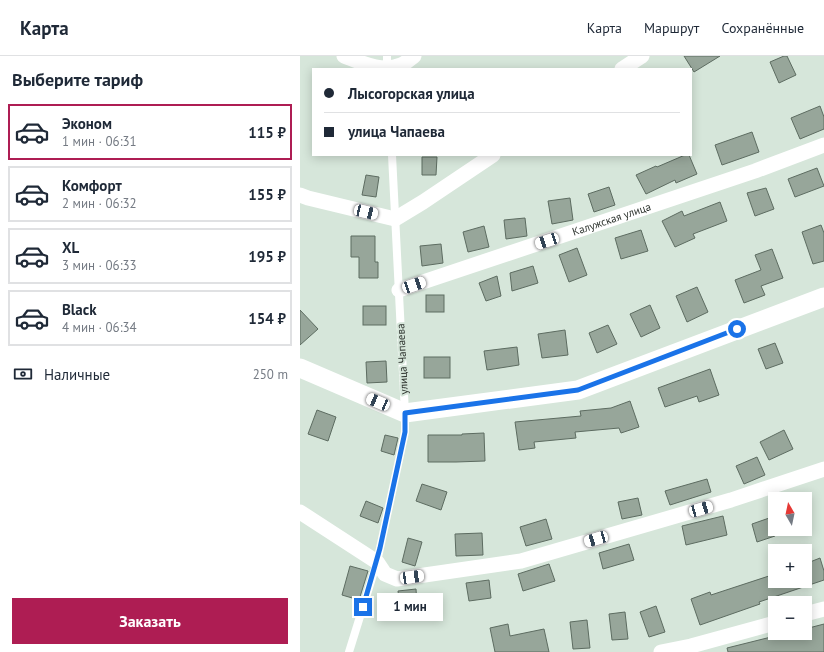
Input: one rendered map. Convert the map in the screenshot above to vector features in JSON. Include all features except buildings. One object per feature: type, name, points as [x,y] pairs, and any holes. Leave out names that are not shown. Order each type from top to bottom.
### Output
[{"type":"street","points":[[344,56],[380,68]]},
{"type":"street","points":[[387,68],[392,56]]},
{"type":"street","points":[[391,68],[402,65],[414,56]]},
{"type":"street","points":[[624,68],[642,56]]},
{"type":"street","name":"Калужская улица","points":[[399,290],[755,171],[824,145]]},
{"type":"street","points":[[300,195],[395,219],[492,156]]},
{"type":"street","points":[[300,368],[405,413],[578,390],[824,297]]},
{"type":"street","points":[[300,512],[376,562],[385,574],[397,579],[521,561],[731,500],[824,469]]},
{"type":"street","points":[[812,612],[824,609]]},
{"type":"street","points":[[661,652],[691,646],[768,625]]},
{"type":"lane","points":[[387,56],[387,68]]},
{"type":"lane","name":"улица Чапаева","points":[[349,652],[376,562],[405,432],[392,156]]},
{"type":"route","points":[[363,607],[380,548],[405,432],[405,413],[578,390],[737,329]]}]
